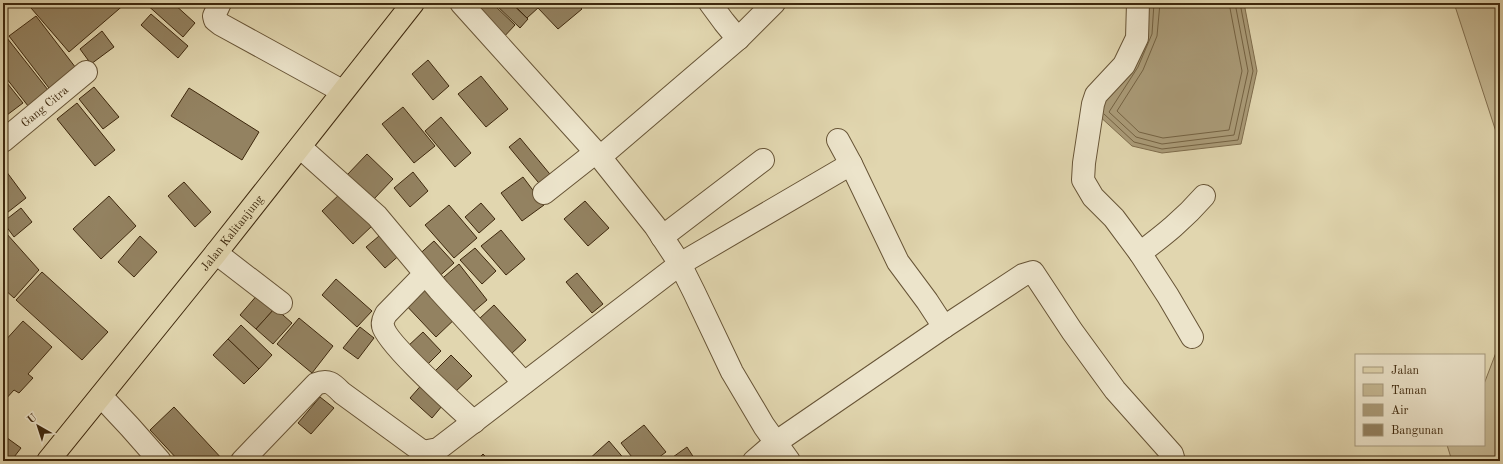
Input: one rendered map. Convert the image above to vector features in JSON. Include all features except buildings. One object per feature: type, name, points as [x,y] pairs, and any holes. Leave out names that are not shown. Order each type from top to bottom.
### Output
[{"type":"main road","name":"Jalan Kalitanjung","points":[[48,461],[300,147],[342,91],[413,3]]},
{"type":"street","points":[[220,3],[214,16],[220,24],[342,91]]},
{"type":"street","points":[[461,3],[598,155],[655,226],[680,264],[732,372],[775,443],[789,461]]},
{"type":"street","points":[[710,3],[738,39]]},
{"type":"street","points":[[544,193],[598,155],[738,39],[774,3]]},
{"type":"street","points":[[1138,3],[1137,38],[1124,65],[1096,95],[1093,104],[1084,163],[1083,180],[1093,197],[1114,218],[1140,253],[1168,296],[1192,338]]},
{"type":"street","name":"Gang Citra","points":[[3,141],[86,72]]},
{"type":"street","points":[[838,140],[898,262],[944,327]]},
{"type":"street","points":[[300,147],[377,216],[438,290],[524,383]]},
{"type":"street","points":[[662,237],[763,160]]},
{"type":"street","points":[[242,461],[316,384],[324,381],[331,383],[342,393],[423,452],[438,449],[680,264],[851,164]]},
{"type":"street","points":[[1140,253],[1166,234],[1187,215],[1204,196]]},
{"type":"street","points":[[216,252],[281,303]]},
{"type":"street","points":[[754,461],[775,443],[944,327],[1024,275],[1033,272],[1072,331],[1111,384],[1172,454],[1174,461]]},
{"type":"street","points":[[425,274],[386,314],[383,319],[383,326],[387,335],[402,352],[474,422]]},
{"type":"street","points":[[101,396],[160,461]]},
{"type":"green space","points":[[1454,3],[1500,3],[1500,144]]},
{"type":"green space","points":[[1500,342],[1500,461],[1452,461],[1447,446],[1485,446],[1485,381]]},
{"type":"water","points":[[1145,3],[1244,3],[1257,71],[1241,144],[1162,153],[1132,146],[1097,114]]}]
